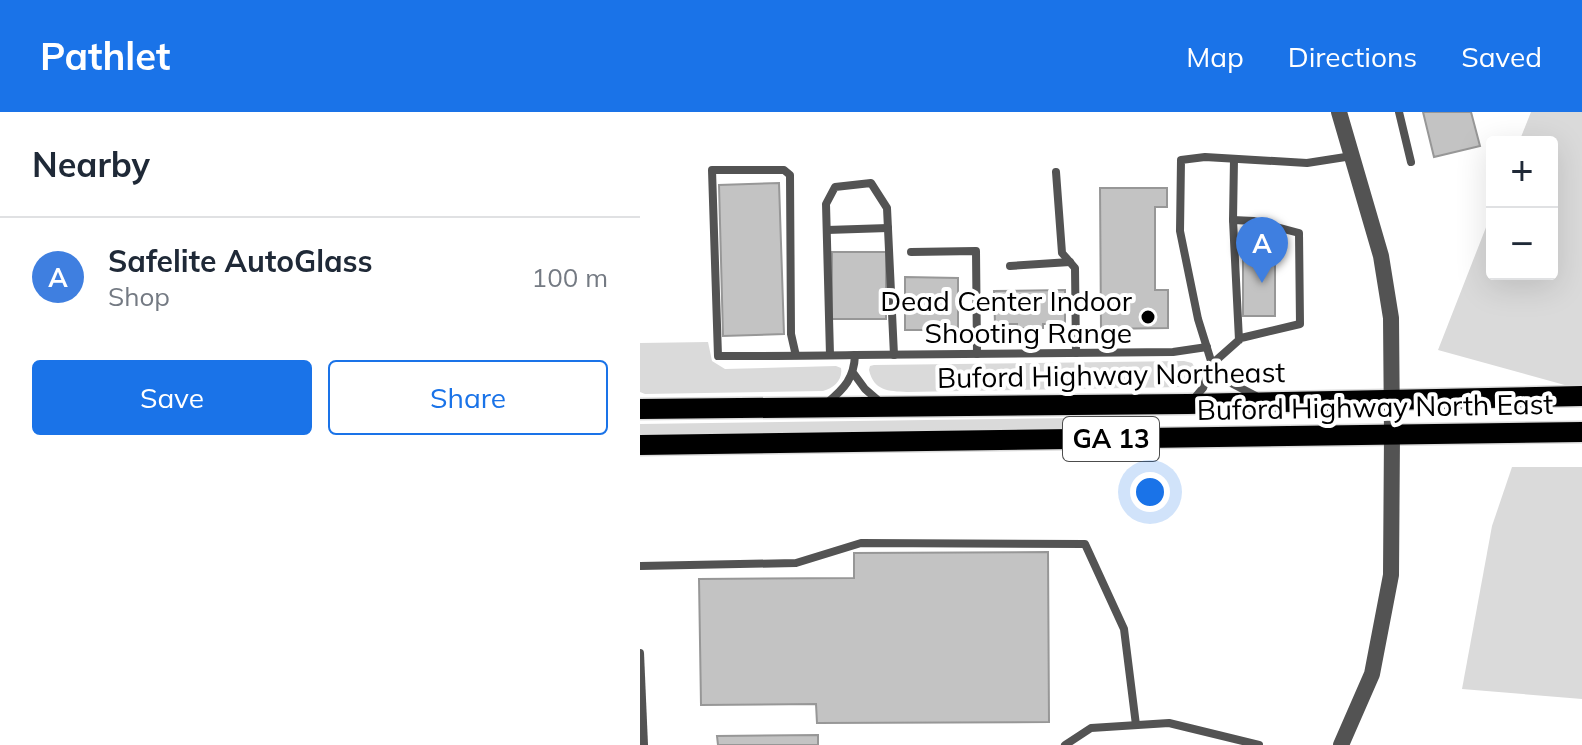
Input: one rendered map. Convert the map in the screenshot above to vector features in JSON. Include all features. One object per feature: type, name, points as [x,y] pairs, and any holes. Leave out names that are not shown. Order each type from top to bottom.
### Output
[{"type":"main road","name":"Buford Highway Northeast","points":[[640,409],[1188,404],[1582,396]]},
{"type":"main road","name":"Buford Highway North East","points":[[640,445],[1582,432]]},
{"type":"street","points":[[1339,112],[1381,256],[1391,318],[1392,399],[1391,575],[1372,674],[1341,745]]},
{"type":"lane","points":[[1399,112],[1411,162]]},
{"type":"lane","points":[[1264,401],[1231,383],[1212,364],[1198,319],[1180,231],[1181,160],[1205,157],[1307,163],[1353,156]]},
{"type":"lane","points":[[1234,159],[1233,220],[1239,340]]},
{"type":"lane","points":[[796,356],[791,334],[789,172],[712,170],[718,356],[796,356],[1173,352],[1207,347]]},
{"type":"lane","points":[[1056,172],[1062,253],[1075,268],[1076,353]]},
{"type":"lane","points":[[830,355],[826,204],[835,187],[871,183],[887,208],[894,355]]},
{"type":"lane","points":[[1188,404],[1203,388],[1212,364],[1239,340],[1300,324],[1299,233],[1254,221],[1233,220]]},
{"type":"lane","points":[[827,230],[888,228]]},
{"type":"lane","points":[[911,252],[976,251],[977,354]]},
{"type":"lane","points":[[1010,266],[1070,262]]},
{"type":"lane","points":[[822,407],[843,389],[854,374],[855,355]]},
{"type":"lane","points":[[854,374],[865,389],[885,406]]},
{"type":"lane","points":[[640,566],[796,563],[861,543],[1085,544],[1124,629],[1136,725]]},
{"type":"lane","points":[[640,653],[644,745]]},
{"type":"lane","points":[[1065,745],[1091,728],[1169,723],[1259,745]]},
{"type":"shaded area","points":[[1531,112],[1582,112],[1582,387],[1572,387],[1438,350],[1486,227],[1486,280],[1558,280],[1558,136],[1521,136]]},
{"type":"shaded area","points":[[708,342],[712,361],[725,369],[836,366],[841,368],[841,376],[834,386],[823,391],[640,392],[640,343]]},
{"type":"shaded area","points":[[1192,363],[1198,372],[1194,383],[1183,387],[900,392],[878,386],[869,370],[874,365]]},
{"type":"shaded area","points":[[1153,417],[1153,424],[1110,429],[640,435],[640,424]]},
{"type":"shaded area","points":[[1512,467],[1582,467],[1582,699],[1462,689],[1492,526]]},
{"type":"building","points":[[1423,112],[1471,112],[1480,146],[1434,157]]},
{"type":"building","points":[[779,183],[784,334],[723,336],[719,185]]},
{"type":"building","points":[[1100,188],[1167,188],[1167,207],[1155,207],[1155,290],[1168,290],[1168,328],[1101,329]]},
{"type":"building","points":[[1243,241],[1275,241],[1275,316],[1243,316]]},
{"type":"building","points":[[832,252],[886,252],[886,319],[832,319]]},
{"type":"building","points":[[905,277],[958,278],[958,330],[905,330]]},
{"type":"building","points":[[1065,290],[1065,324],[1017,328],[1017,324],[995,324],[994,291]]},
{"type":"building","points":[[1048,552],[1049,722],[817,723],[816,704],[701,705],[699,579],[854,578],[854,553]]},
{"type":"building","points":[[818,735],[818,745],[718,745],[717,736]]},
{"type":"place","name":"Safelite AutoGlass","points":[[1262,283]]},
{"type":"place","name":"Dead Center Indoor Shooting Range","points":[[1148,317]]}]
